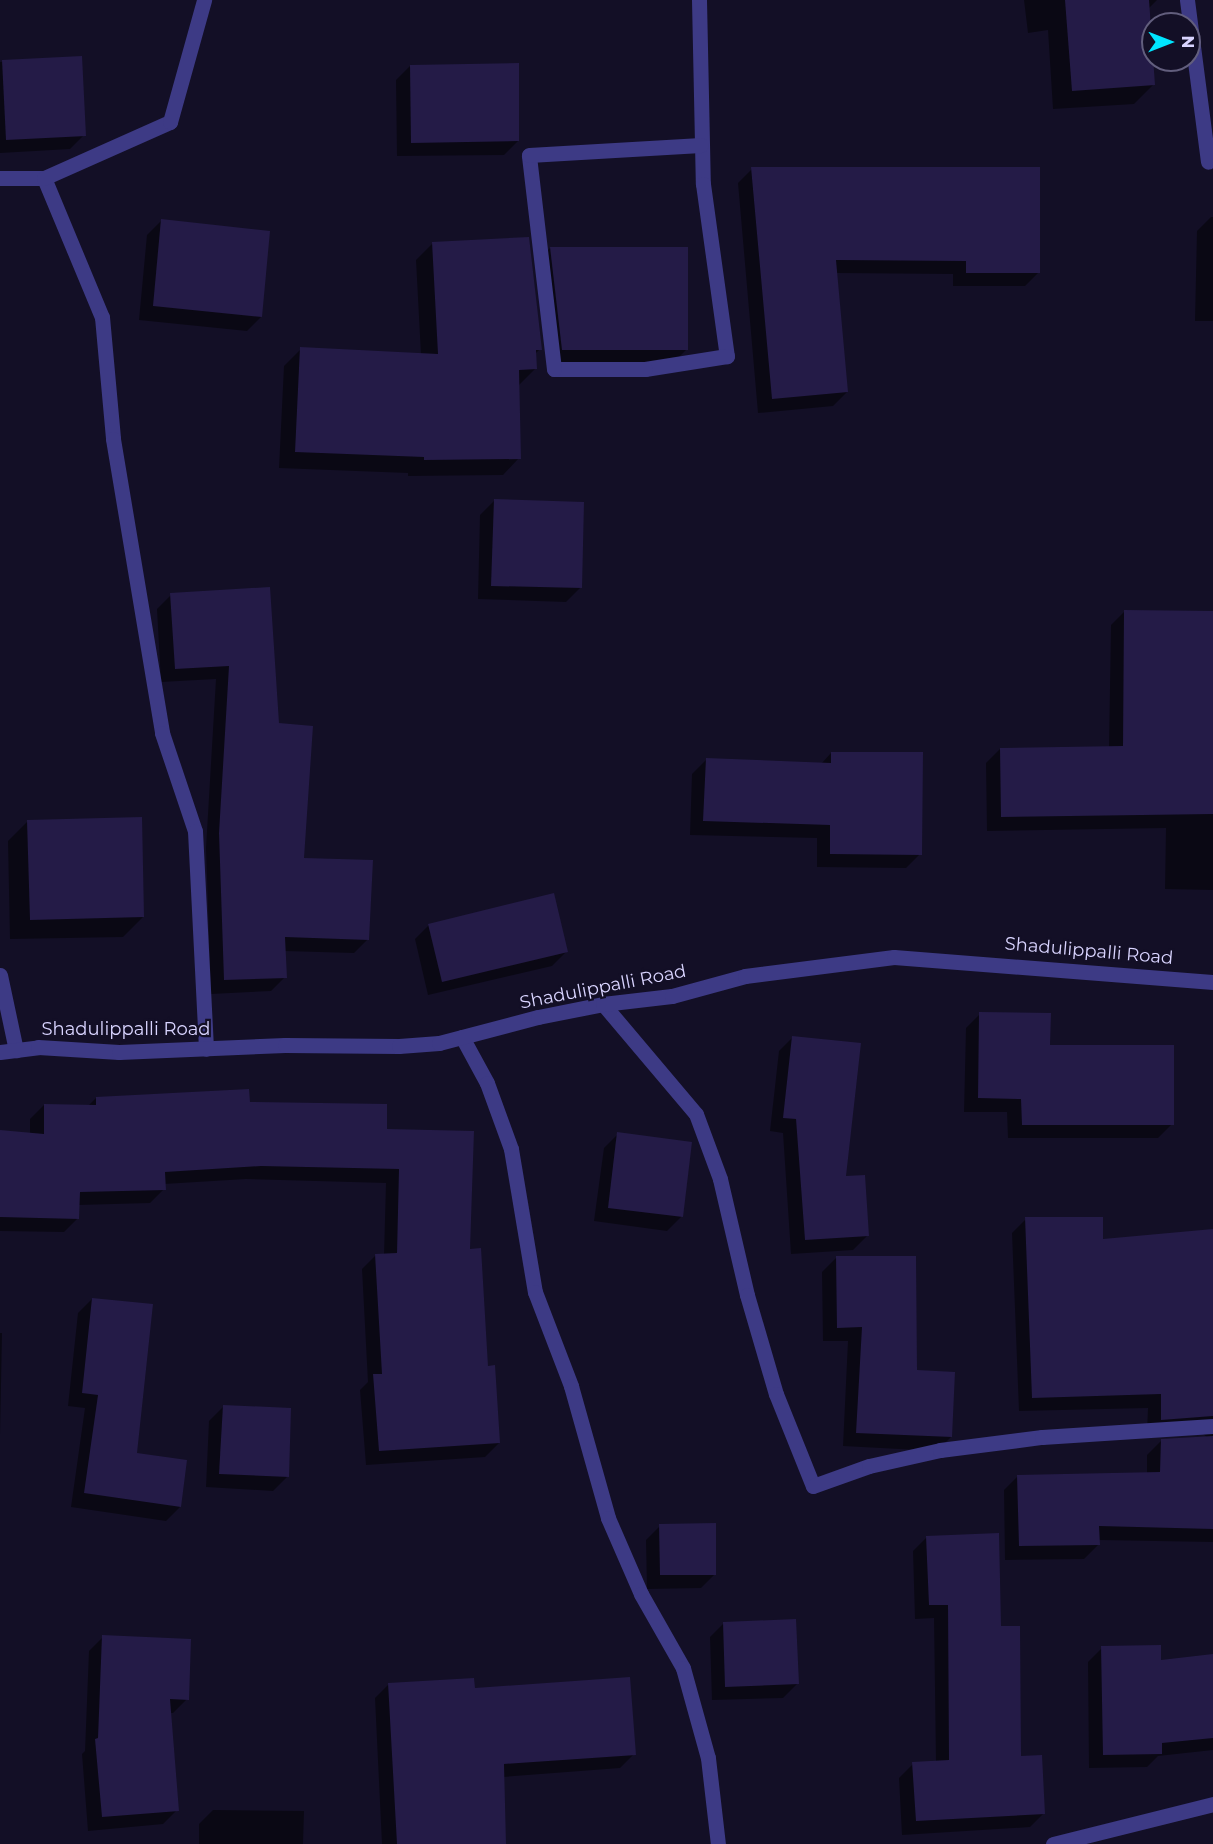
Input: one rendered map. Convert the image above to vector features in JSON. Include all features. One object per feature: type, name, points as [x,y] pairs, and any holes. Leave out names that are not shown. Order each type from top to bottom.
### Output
[{"type":"street","points":[[0,178],[44,178],[170,122],[204,0]]},
{"type":"street","points":[[699,0],[703,184],[727,356],[645,369],[554,369],[529,155],[702,144]]},
{"type":"street","points":[[1187,0],[1208,162]]},
{"type":"street","points":[[44,178],[102,317],[113,439],[162,733],[195,831],[206,1050]]},
{"type":"street","name":"Shadulippalli Road","points":[[0,1052],[38,1047],[119,1052],[285,1045],[399,1046],[439,1043],[538,1017],[603,1004],[672,996],[745,976],[894,957],[1213,982]]},
{"type":"street","points":[[0,975],[16,1050]]},
{"type":"street","points":[[603,1004],[696,1114],[720,1179],[747,1295],[776,1394],[813,1486],[869,1466],[940,1450],[1042,1437],[1213,1426]]},
{"type":"street","points":[[462,1037],[487,1083],[511,1149],[535,1292],[571,1386],[608,1518],[640,1594],[682,1668],[708,1758],[718,1844]]},
{"type":"street","points":[[1053,1844],[1213,1804]]},
{"type":"building","points":[[1065,0],[1149,0],[1150,12],[1141,12],[1141,72],[1154,72],[1155,85],[1072,91]]},
{"type":"building","points":[[82,56],[86,136],[6,140],[2,60]]},
{"type":"building","points":[[519,63],[519,141],[411,143],[410,65]]},
{"type":"building","points":[[751,167],[1040,167],[1040,273],[966,273],[966,261],[836,260],[848,392],[772,399]]},
{"type":"building","points":[[161,219],[270,231],[262,317],[153,306]]},
{"type":"building","points":[[529,237],[542,350],[536,350],[537,369],[519,370],[521,459],[424,460],[424,457],[295,452],[300,347],[438,354],[432,242]]},
{"type":"building","points":[[550,247],[688,247],[688,350],[562,350]]},
{"type":"building","points":[[494,499],[584,502],[582,588],[491,586]]},
{"type":"building","points":[[270,587],[279,723],[313,726],[304,858],[373,860],[369,940],[285,937],[287,978],[224,980],[219,833],[229,666],[175,669],[170,593]]},
{"type":"building","points":[[1124,610],[1213,611],[1213,814],[1001,817],[1000,748],[1123,746]]},
{"type":"building","points":[[831,752],[923,752],[922,855],[830,854],[830,825],[703,821],[706,758],[831,763]]},
{"type":"building","points":[[142,817],[144,917],[30,920],[27,820]]},
{"type":"building","points":[[554,893],[568,952],[442,982],[428,924]]},
{"type":"building","points":[[979,1012],[1051,1013],[1050,1045],[1174,1045],[1174,1125],[1022,1125],[1021,1099],[978,1098]]},
{"type":"building","points":[[792,1036],[861,1043],[846,1176],[865,1175],[869,1236],[805,1240],[796,1119],[783,1118]]},
{"type":"building","points":[[249,1089],[250,1102],[387,1104],[387,1129],[474,1131],[470,1249],[481,1248],[488,1366],[495,1365],[500,1443],[379,1451],[373,1374],[382,1374],[375,1254],[397,1253],[399,1169],[261,1166],[165,1172],[166,1190],[80,1192],[79,1219],[0,1217],[0,1130],[44,1134],[44,1104],[96,1105],[96,1097]]},
{"type":"building","points":[[617,1132],[692,1142],[683,1217],[608,1208]]},
{"type":"building","points":[[1025,1217],[1103,1217],[1103,1239],[1213,1229],[1213,1416],[1161,1420],[1161,1394],[1032,1398]]},
{"type":"building","points":[[836,1256],[916,1256],[917,1370],[955,1372],[952,1437],[856,1433],[862,1327],[837,1328]]},
{"type":"building","points":[[92,1298],[153,1304],[137,1453],[187,1460],[181,1507],[84,1493],[98,1395],[82,1393]]},
{"type":"building","points":[[223,1405],[291,1408],[289,1477],[219,1474]]},
{"type":"building","points":[[1213,1436],[1213,1529],[1099,1526],[1100,1545],[1019,1546],[1017,1475],[1160,1472],[1161,1439]]},
{"type":"building","points":[[716,1523],[716,1575],[660,1575],[659,1524]]},
{"type":"building","points":[[999,1533],[1001,1626],[1020,1626],[1021,1756],[1042,1755],[1045,1814],[916,1821],[912,1762],[949,1760],[948,1605],[929,1605],[926,1536]]},
{"type":"building","points":[[796,1619],[799,1684],[725,1687],[723,1622]]},
{"type":"building","points":[[102,1635],[191,1639],[189,1700],[170,1699],[179,1811],[102,1817],[95,1739],[98,1738]]},
{"type":"building","points":[[1161,1645],[1161,1660],[1213,1654],[1213,1738],[1162,1743],[1162,1754],[1103,1755],[1101,1646]]},
{"type":"building","points":[[630,1677],[636,1755],[504,1764],[506,1844],[397,1844],[388,1683],[474,1678],[475,1688]]}]
